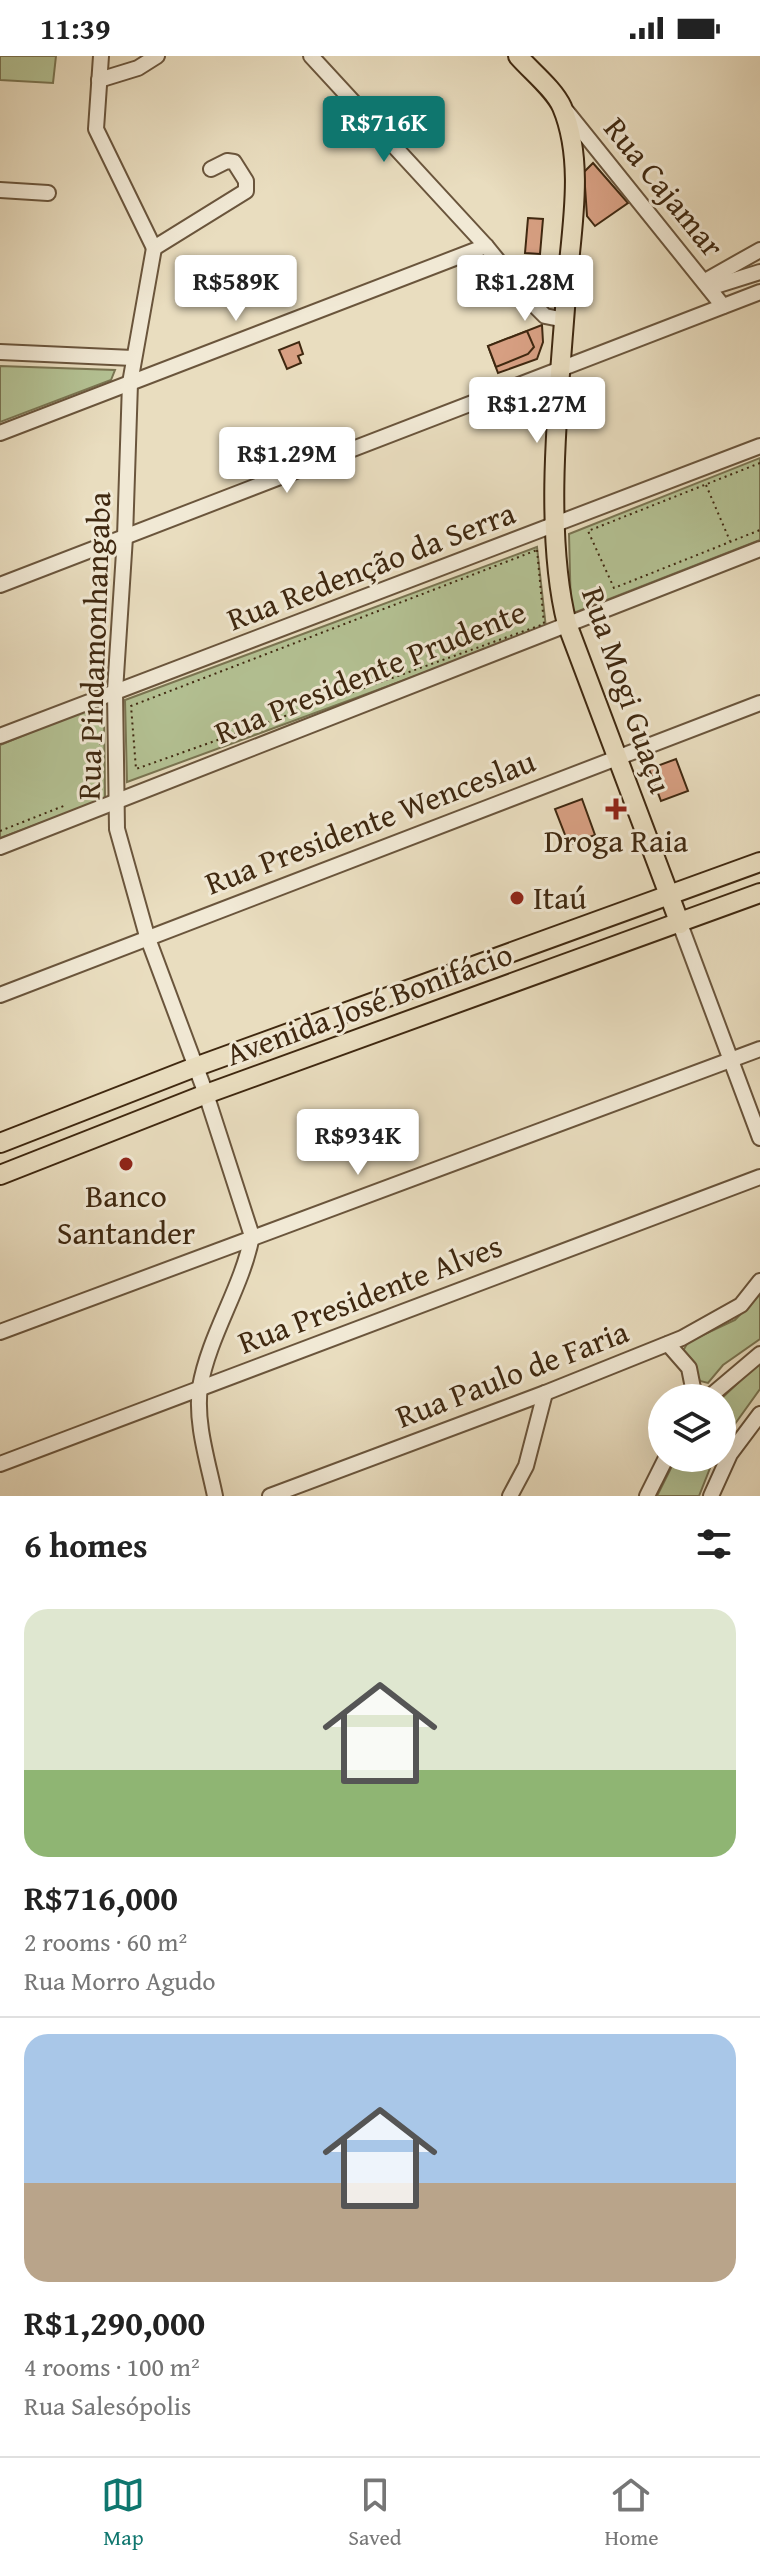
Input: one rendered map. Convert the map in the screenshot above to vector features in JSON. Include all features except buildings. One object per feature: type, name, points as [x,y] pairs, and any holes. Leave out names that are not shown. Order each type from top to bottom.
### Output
[{"type":"main road","name":"Rua Mogi Guaçu","points":[[518,56],[561,105],[579,140],[561,369],[555,525],[560,598],[567,624],[680,924]]},
{"type":"main road","name":"Avenida José Bonifácio","points":[[0,1143],[195,1067],[760,862]]},
{"type":"main road","name":"Avenida José Bonifácio","points":[[0,1175],[206,1094],[760,893]]},
{"type":"street","points":[[101,56],[96,129],[156,247],[246,191],[246,181],[234,162],[227,161],[211,169]]},
{"type":"street","points":[[99,80],[131,71],[157,56]]},
{"type":"street","points":[[311,56],[486,246],[545,316],[565,320]]},
{"type":"street","name":"Rua Cajamar","points":[[579,140],[723,306]]},
{"type":"street","points":[[0,190],[48,193]]},
{"type":"street","points":[[0,433],[486,246]]},
{"type":"street","name":"Rua Pindamonhangaba","points":[[156,247],[130,383],[125,537],[115,691],[116,802],[122,857],[147,936],[206,1094],[252,1236]]},
{"type":"street","points":[[707,284],[760,250]]},
{"type":"street","points":[[513,278],[536,281],[569,261]]},
{"type":"street","points":[[707,284],[760,272]]},
{"type":"street","points":[[0,585],[760,292]]},
{"type":"street","points":[[0,352],[133,358]]},
{"type":"street","name":"Rua Redenção da Serra","points":[[0,736],[760,446]]},
{"type":"street","name":"Rua Presidente Prudente","points":[[0,847],[760,549]]},
{"type":"street","name":"Rua Presidente Wenceslau","points":[[0,995],[760,703]]},
{"type":"street","name":"Rua Mogi Guaçu","points":[[680,924],[760,1138]]},
{"type":"street","points":[[0,1332],[760,1049]]},
{"type":"street","name":"Rua Presidente Alves","points":[[0,1464],[63,1443],[200,1388],[760,1177]]},
{"type":"street","points":[[215,1496],[201,1421],[200,1388],[248,1259],[252,1236]]},
{"type":"street","name":"Rua Paulo de Faria","points":[[270,1496],[668,1344],[731,1312],[760,1281]]},
{"type":"street","points":[[668,1344],[689,1368],[692,1384]]},
{"type":"street","points":[[725,1384],[760,1354]]},
{"type":"street","points":[[510,1496],[526,1466],[545,1393]]},
{"type":"street","points":[[711,1496],[730,1454],[760,1414]]},
{"type":"street","points":[[647,1496],[659,1472]]},
{"type":"path","points":[[760,463],[588,531],[614,588],[760,530]]},
{"type":"path","points":[[706,485],[731,542]]},
{"type":"path","points":[[537,550],[544,624],[136,769],[131,706],[537,550]]},
{"type":"path","points":[[86,798],[100,792],[101,721]]},
{"type":"path","points":[[0,831],[72,803]]},
{"type":"green space","points":[[0,56],[56,56],[53,83],[0,80]]},
{"type":"green space","points":[[0,366],[115,370],[111,380],[0,422]]},
{"type":"green space","points":[[760,458],[760,540],[571,614],[569,534]]},
{"type":"green space","points":[[537,547],[546,628],[127,782],[125,700]]},
{"type":"green space","points":[[104,702],[105,799],[0,838],[0,745]]},
{"type":"green space","points":[[760,1294],[760,1339],[723,1365],[708,1383],[700,1381],[683,1351],[688,1342],[735,1320]]},
{"type":"green space","points":[[760,1362],[760,1389],[736,1422],[736,1385]]},
{"type":"green space","points":[[669,1472],[708,1472],[699,1496],[657,1496]]},
{"type":"place","name":"Droga Raia","points":[[616,809]]},
{"type":"place","name":"Itaú","points":[[517,898]]},
{"type":"place","name":"Banco Santander","points":[[126,1164]]}]
